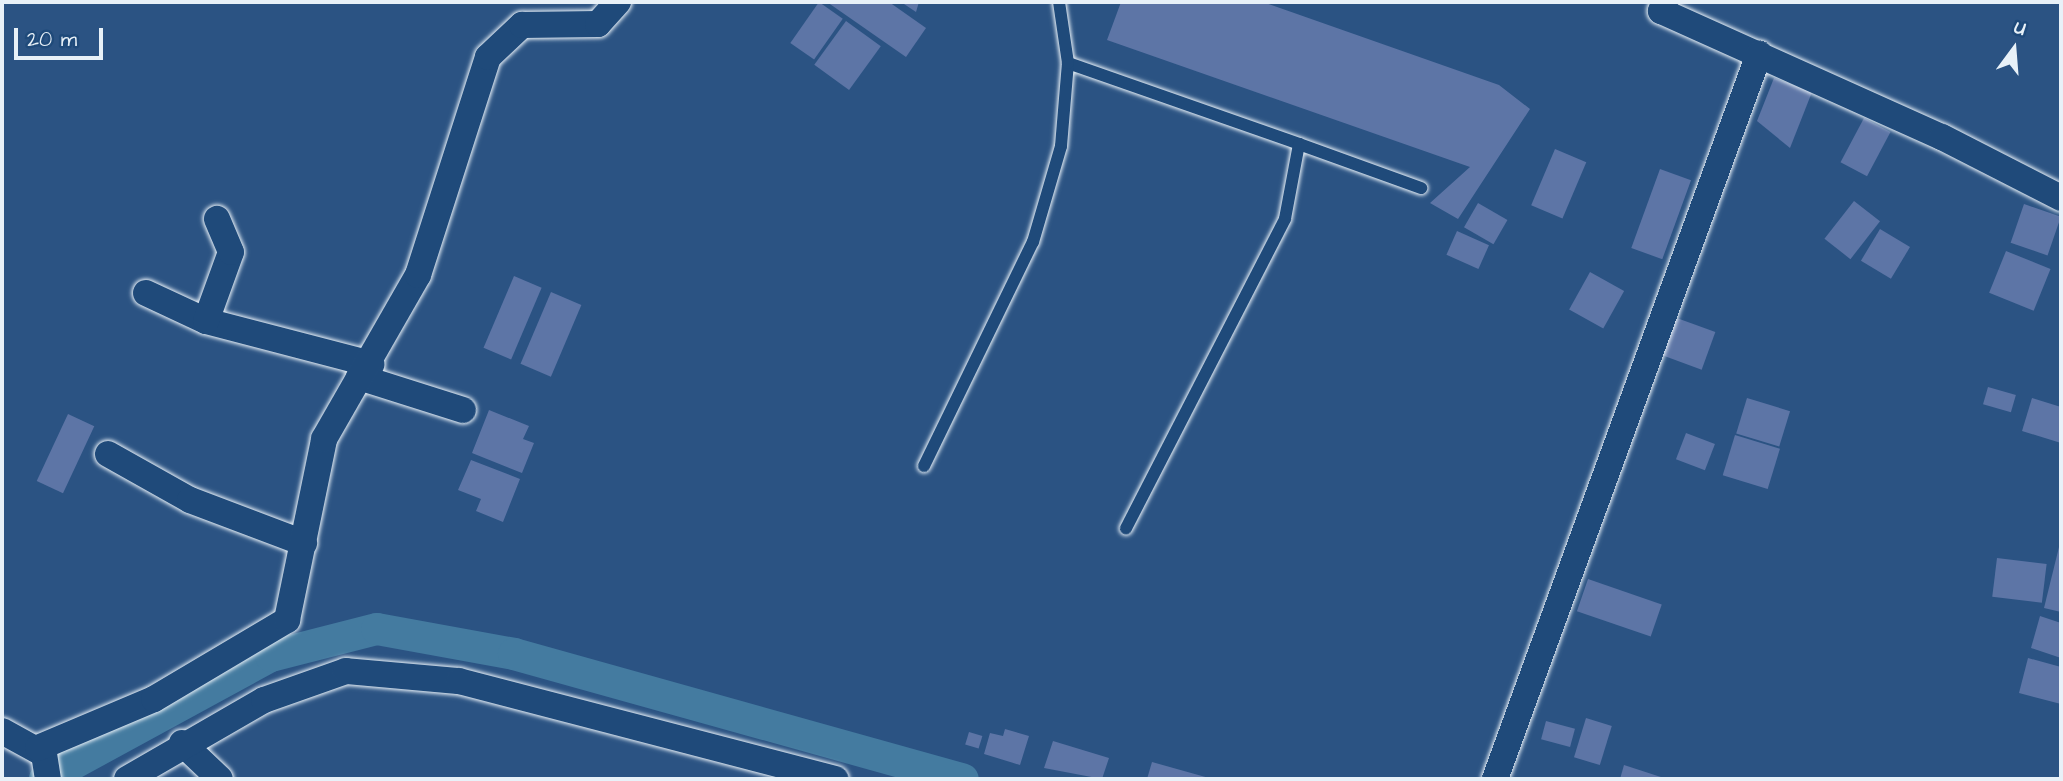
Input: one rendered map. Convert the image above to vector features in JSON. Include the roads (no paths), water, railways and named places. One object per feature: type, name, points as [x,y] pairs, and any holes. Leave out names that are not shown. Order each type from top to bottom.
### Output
[{"type":"street","points":[[2,731],[45,764],[288,620],[324,439],[365,370],[430,245],[493,50],[522,24],[598,24],[618,2]]},
{"type":"street","points":[[1656,5],[2061,198]]},
{"type":"street","points":[[1495,779],[1759,54]]},
{"type":"street","points":[[206,321],[231,252],[217,219]]},
{"type":"street","points":[[146,293],[206,321],[365,370],[463,410]]},
{"type":"street","points":[[108,454],[148,481],[304,543]]},
{"type":"street","points":[[127,779],[182,743],[309,680],[346,671],[401,673],[459,681],[835,779]]},
{"type":"street","points":[[182,743],[220,779]]},
{"type":"lane","points":[[924,466],[1033,242],[1061,146],[1068,63],[1059,2]]},
{"type":"lane","points":[[1068,63],[1421,188]]},
{"type":"lane","points":[[1126,529],[1285,219],[1299,144]]},
{"type":"waterway","points":[[45,779],[271,656],[377,629],[514,654],[963,779]]}]
